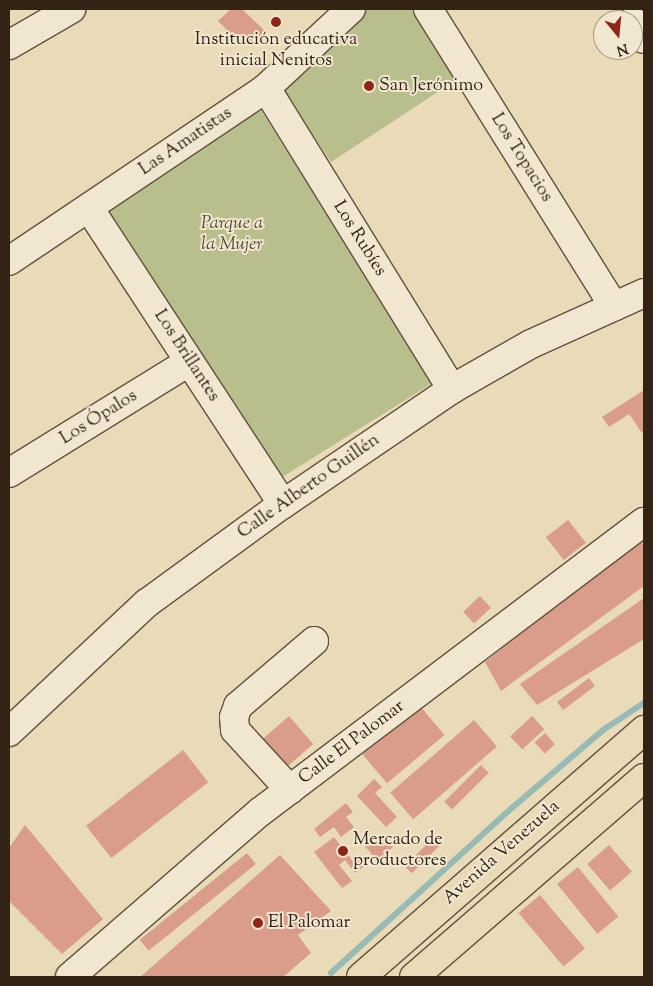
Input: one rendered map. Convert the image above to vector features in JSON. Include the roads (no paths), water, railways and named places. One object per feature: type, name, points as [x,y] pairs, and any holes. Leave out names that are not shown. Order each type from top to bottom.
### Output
[{"type":"main road","name":"Avenida Venezuela","points":[[361,977],[644,731]]},
{"type":"main road","name":"Avenida Venezuela","points":[[414,977],[644,778]]},
{"type":"street","points":[[9,46],[71,9]]},
{"type":"street","name":"Las Amatistas","points":[[9,261],[266,88],[351,9]]},
{"type":"street","name":"Los Topacios","points":[[428,9],[614,307]]},
{"type":"street","name":"Los Rubíes","points":[[266,88],[452,389]]},
{"type":"street","name":"Los Brillantes","points":[[89,208],[283,504]]},
{"type":"street","name":"Calle Alberto Guillén","points":[[9,732],[147,604],[283,504],[452,389],[531,344],[644,293]]},
{"type":"street","name":"Los Ópalos","points":[[9,474],[189,362]]},
{"type":"street","name":"Calle El Palomar","points":[[70,977],[260,812],[644,522]]},
{"type":"street","points":[[290,790],[235,730],[234,717],[238,706],[314,641]]},
{"type":"waterway","points":[[331,973],[513,807],[603,730],[644,703]]},
{"type":"place","name":"Institución educativa inicial Nenitos","points":[[276,22]]},
{"type":"place","name":"San Jerónimo","points":[[369,86]]},
{"type":"place","name":"Mercado de productores","points":[[343,851]]},
{"type":"place","name":"El Palomar","points":[[258,923]]},
{"type":"park label","name":"Parque a la Mujer","points":[[232,235]]}]
